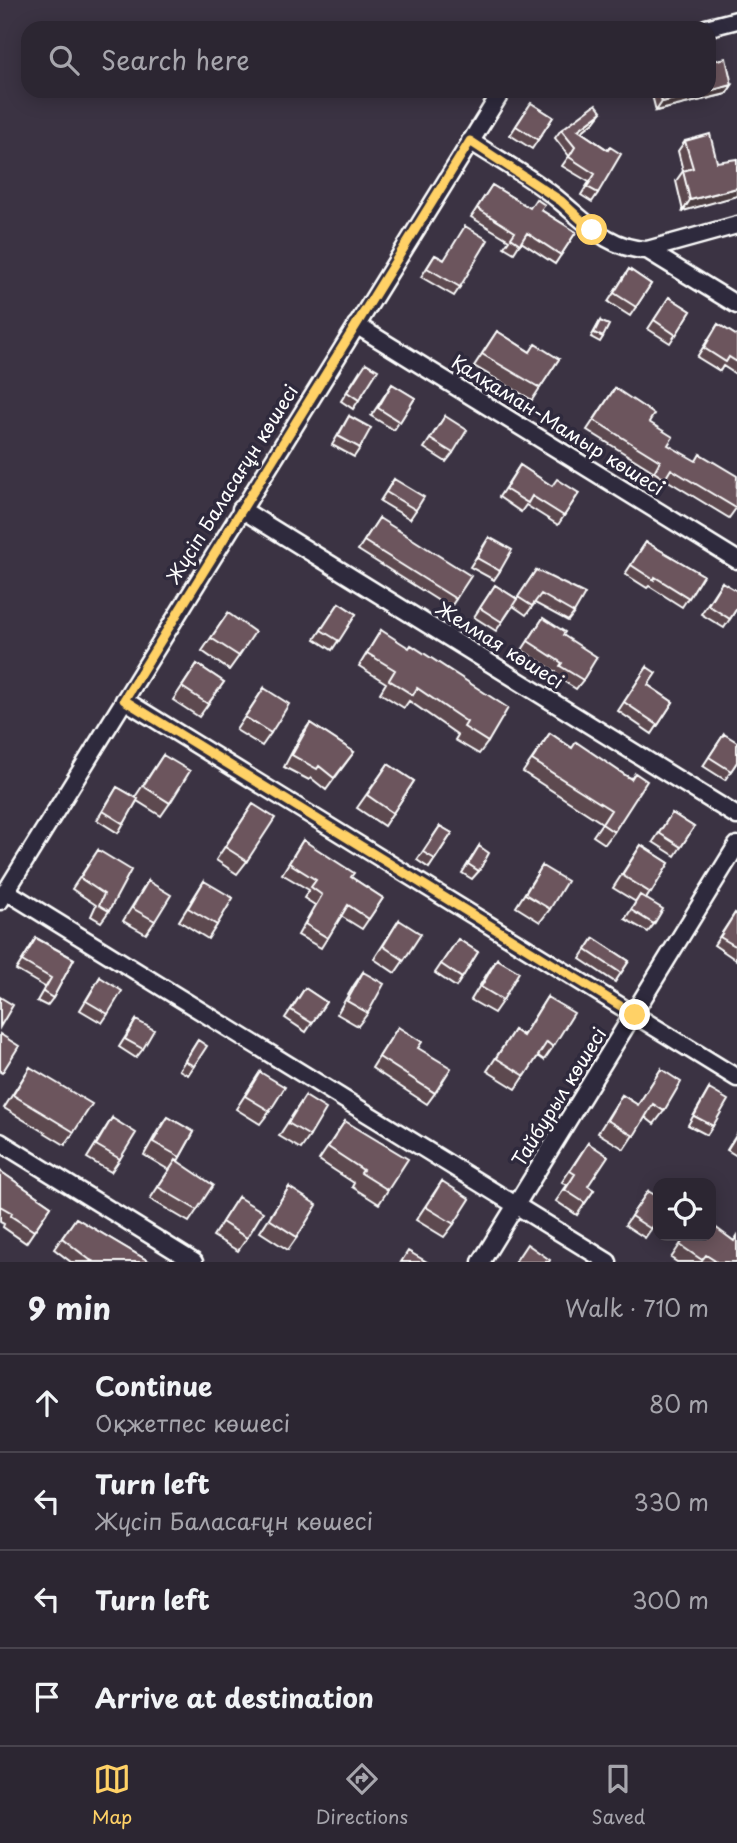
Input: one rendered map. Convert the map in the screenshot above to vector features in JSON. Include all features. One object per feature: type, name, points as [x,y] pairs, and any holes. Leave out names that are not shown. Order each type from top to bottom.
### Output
[{"type":"street","points":[[716,25],[737,20]]},
{"type":"street","name":"Жүсіп Баласағұн көшесі","points":[[3,896],[498,98]]},
{"type":"street","points":[[470,141],[561,201],[592,230],[632,249],[648,250],[737,225]]},
{"type":"street","points":[[648,250],[737,305]]},
{"type":"street","name":"Қалқаман-Мамыр көшесі","points":[[356,325],[737,560]]},
{"type":"street","name":"Желмая көшесі","points":[[241,509],[737,816]]},
{"type":"street","points":[[124,700],[737,1079]]},
{"type":"street","name":"Тайбурыл көшесі","points":[[481,1262],[737,845]]},
{"type":"street","points":[[3,896],[608,1262]]},
{"type":"street","points":[[0,1142],[194,1262]]},
{"type":"building","points":[[726,58],[732,85],[716,89],[716,60]]},
{"type":"building","points":[[661,98],[678,98],[662,102]]},
{"type":"building","points":[[531,103],[553,117],[538,140],[516,126]]},
{"type":"building","points":[[596,104],[602,112],[578,130],[608,150],[610,147],[621,154],[598,193],[587,187],[595,174],[569,157],[575,147],[561,130]]},
{"type":"building","points":[[710,134],[717,162],[737,159],[737,188],[690,200],[683,171],[693,168],[685,141]]},
{"type":"building","points":[[492,185],[530,208],[536,199],[545,205],[541,210],[576,232],[561,255],[527,233],[520,244],[511,238],[515,232],[477,208]]},
{"type":"building","points":[[465,226],[488,240],[460,287],[427,268],[435,255],[444,260]]},
{"type":"building","points":[[629,269],[651,284],[636,307],[614,293]]},
{"type":"building","points":[[669,297],[691,311],[676,335],[654,320]]},
{"type":"building","points":[[600,321],[609,325],[603,337],[594,333]]},
{"type":"building","points":[[718,324],[737,336],[737,362],[729,357],[726,362],[704,348]]},
{"type":"building","points":[[497,331],[530,352],[535,344],[559,359],[540,388],[482,354]]},
{"type":"building","points":[[366,363],[378,370],[359,400],[347,392]]},
{"type":"building","points":[[392,384],[415,398],[400,422],[378,408]]},
{"type":"building","points":[[615,388],[654,414],[649,422],[673,437],[668,445],[696,461],[700,454],[737,476],[736,508],[671,469],[665,479],[654,472],[660,461],[594,420]]},
{"type":"building","points":[[349,416],[371,428],[360,448],[338,436]]},
{"type":"building","points":[[445,416],[467,430],[453,453],[430,439]]},
{"type":"building","points":[[520,465],[552,486],[557,479],[579,493],[564,516],[532,496],[528,503],[505,489]]},
{"type":"building","points":[[394,479],[424,497],[416,510],[386,492]]},
{"type":"building","points":[[379,518],[471,576],[456,599],[364,541]]},
{"type":"building","points":[[489,537],[512,550],[500,571],[477,558]]},
{"type":"building","points":[[646,542],[703,575],[689,598],[631,565]]},
{"type":"building","points":[[536,570],[585,594],[574,613],[541,594],[532,606],[518,597]]},
{"type":"building","points":[[722,582],[737,591],[737,608],[730,619],[708,605]]},
{"type":"building","points":[[495,585],[517,599],[502,622],[480,608]]},
{"type":"building","points":[[339,603],[356,614],[339,641],[321,630]]},
{"type":"building","points":[[228,613],[255,632],[239,656],[211,638]]},
{"type":"building","points":[[543,618],[597,657],[583,680],[528,641]]},
{"type":"building","points":[[381,630],[409,648],[411,645],[508,708],[488,742],[464,727],[467,722],[417,688],[413,695],[389,680],[395,670],[367,653]]},
{"type":"building","points":[[197,664],[224,682],[208,704],[182,687]]},
{"type":"building","points":[[647,667],[656,673],[648,685],[673,702],[658,725],[624,702]]},
{"type":"building","points":[[264,688],[289,704],[271,733],[245,717]]},
{"type":"building","points":[[310,723],[354,752],[334,778],[319,766],[317,769],[292,755]]},
{"type":"building","points":[[550,733],[572,748],[576,742],[631,779],[635,773],[647,781],[614,832],[602,824],[611,810],[532,760]]},
{"type":"building","points":[[724,734],[737,742],[737,762],[731,771],[709,757]]},
{"type":"building","points":[[163,755],[190,771],[170,803],[143,786]]},
{"type":"building","points":[[388,764],[414,781],[393,813],[367,795]]},
{"type":"building","points":[[117,787],[138,799],[124,824],[103,811]]},
{"type":"building","points":[[253,804],[275,818],[247,861],[225,847]]},
{"type":"building","points":[[672,813],[694,827],[681,847],[659,833]]},
{"type":"building","points":[[440,826],[452,833],[435,859],[423,852]]},
{"type":"building","points":[[303,840],[354,873],[351,877],[383,898],[369,919],[348,905],[328,938],[305,924],[322,895],[311,887],[316,880],[289,863]]},
{"type":"building","points":[[641,845],[669,863],[651,893],[622,875]]},
{"type":"building","points":[[479,846],[489,853],[479,871],[468,864]]},
{"type":"building","points":[[98,850],[131,870],[109,911],[99,905],[104,894],[80,878]]},
{"type":"building","points":[[542,866],[567,881],[550,909],[525,894]]},
{"type":"building","points":[[148,881],[171,895],[155,921],[132,908]]},
{"type":"building","points":[[204,881],[233,898],[217,925],[188,908]]},
{"type":"building","points":[[640,895],[663,909],[654,924],[631,910]]},
{"type":"building","points":[[735,913],[737,915],[737,947],[720,937]]},
{"type":"building","points":[[399,920],[421,934],[404,960],[383,946]]},
{"type":"building","points":[[36,938],[74,959],[53,998],[43,992],[51,978],[22,961]]},
{"type":"building","points":[[594,938],[629,961],[621,973],[586,950]]},
{"type":"building","points":[[458,939],[478,952],[462,978],[441,964]]},
{"type":"building","points":[[497,959],[519,972],[503,1000],[481,987]]},
{"type":"building","points":[[363,972],[384,984],[368,1013],[347,1001]]},
{"type":"building","points":[[100,977],[122,991],[108,1014],[86,1001]]},
{"type":"building","points":[[305,988],[326,1002],[312,1023],[291,1010]]},
{"type":"building","points":[[0,997],[13,1005],[0,1027]]},
{"type":"building","points":[[547,997],[574,1013],[553,1047],[547,1042],[525,1076],[496,1058],[514,1030],[523,1036]]},
{"type":"building","points":[[136,1020],[154,1030],[143,1049],[125,1039]]},
{"type":"building","points":[[398,1027],[422,1042],[418,1048],[451,1068],[435,1093],[379,1057]]},
{"type":"building","points":[[0,1034],[19,1046],[2,1073],[0,1072]]},
{"type":"building","points":[[198,1040],[207,1046],[194,1066],[185,1061]]},
{"type":"building","points":[[30,1067],[92,1104],[74,1132],[13,1095]]},
{"type":"building","points":[[661,1069],[681,1082],[664,1111],[653,1104],[634,1136],[607,1120],[622,1095],[638,1105]]},
{"type":"building","points":[[260,1072],[285,1087],[270,1111],[245,1096]]},
{"type":"building","points":[[709,1089],[728,1100],[713,1126],[694,1116]]},
{"type":"building","points":[[305,1096],[326,1109],[310,1136],[288,1123]]},
{"type":"building","points":[[168,1117],[194,1132],[180,1157],[153,1142]]},
{"type":"building","points":[[112,1118],[136,1133],[120,1159],[96,1145]]},
{"type":"building","points":[[345,1121],[408,1159],[388,1190],[328,1147]]},
{"type":"building","points":[[588,1143],[608,1156],[588,1186],[594,1190],[585,1203],[565,1190],[575,1174],[570,1171]]},
{"type":"building","points":[[176,1160],[213,1185],[197,1210],[158,1187]]},
{"type":"building","points":[[0,1171],[51,1206],[34,1231],[0,1206]]},
{"type":"building","points":[[442,1181],[470,1199],[454,1224],[426,1207]]},
{"type":"building","points":[[289,1187],[317,1205],[297,1237],[269,1219]]},
{"type":"building","points":[[648,1191],[653,1194],[651,1229],[631,1216]]},
{"type":"building","points":[[238,1197],[263,1212],[247,1238],[222,1222]]},
{"type":"building","points":[[76,1218],[150,1262],[90,1260],[62,1238]]},
{"type":"building","points":[[716,1228],[734,1241],[737,1236],[737,1262],[717,1262],[706,1255],[702,1260],[680,1245],[683,1241],[716,1241]]},
{"type":"building","points":[[527,1244],[550,1260],[549,1262],[515,1262]]},
{"type":"building","points":[[408,1251],[427,1262],[401,1262]]},
{"type":"route","points":[[592,230],[561,201],[470,141],[124,700],[635,1015]]}]
